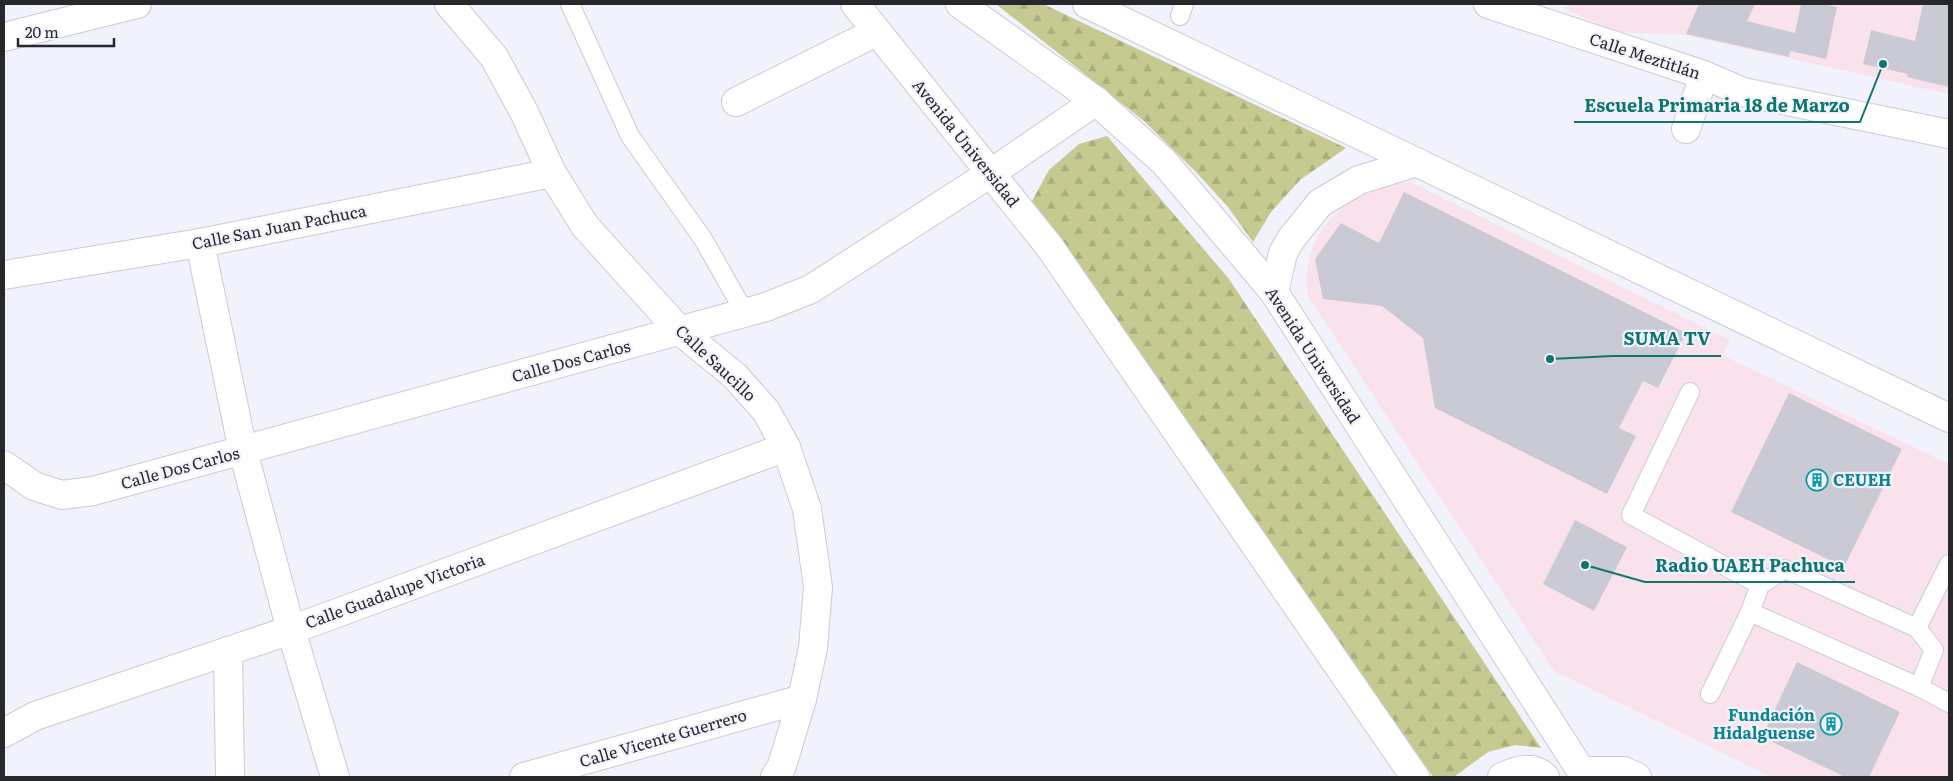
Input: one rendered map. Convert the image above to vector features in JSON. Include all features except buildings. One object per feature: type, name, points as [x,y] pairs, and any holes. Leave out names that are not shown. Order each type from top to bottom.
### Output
[{"type":"street","points":[[7,31],[137,4]]},
{"type":"street","name":"Calle Saucillo","points":[[449,4],[494,57],[524,112],[552,173],[585,226],[680,331],[735,376],[766,411],[786,447],[807,509],[818,587],[813,648],[802,699],[782,766],[775,777]]},
{"type":"street","name":"Avenida Universidad","points":[[855,4],[1054,254],[1415,777]]},
{"type":"street","name":"Avenida Universidad","points":[[960,4],[1096,101],[1164,162],[1274,292],[1583,774]]},
{"type":"street","points":[[1087,4],[1949,418]]},
{"type":"street","name":"Calle Meztitlán","points":[[1488,4],[1704,75],[1743,92],[1949,134]]},
{"type":"street","points":[[736,102],[876,32]]},
{"type":"street","points":[[1686,129],[1704,75]]},
{"type":"street","name":"Calle Dos Carlos","points":[[4,465],[34,486],[62,495],[93,491],[766,307],[810,288],[991,173],[1096,101]]},
{"type":"street","points":[[1274,292],[1283,253],[1291,239],[1320,203],[1358,180],[1417,162]]},
{"type":"street","name":"Calle San Juan Pachuca","points":[[4,275],[200,243],[552,173]]},
{"type":"street","points":[[200,243],[243,451],[291,630],[335,777]]},
{"type":"street","name":"Calle Guadalupe Victoria","points":[[4,733],[35,716],[291,630],[786,447]]},
{"type":"street","points":[[228,651],[230,777]]},
{"type":"street","name":"Calle Vicente Guerrero","points":[[524,777],[802,699]]},
{"type":"street","points":[[1502,777],[1520,769],[1539,772],[1545,777]]},
{"type":"street","points":[[1583,774],[1624,770],[1637,777]]},
{"type":"lane","points":[[570,4],[630,136],[703,240],[745,312]]},
{"type":"lane","points":[[1690,392],[1631,515],[1760,585]]},
{"type":"lane","points":[[1917,628],[1949,564]]},
{"type":"lane","points":[[1710,694],[1750,612],[1760,585],[1785,569],[1917,628],[1934,650],[1919,686]]},
{"type":"lane","points":[[1750,612],[1919,686],[1949,703]]},
{"type":"shaded area","points":[[1566,4],[1949,4],[1949,94],[1685,35],[1619,32],[1564,9]]},
{"type":"shaded area","points":[[1410,182],[1730,340],[1722,355],[1949,464],[1949,777],[1772,777],[1554,671],[1308,296],[1306,277],[1310,254],[1318,235],[1333,216],[1350,202],[1373,191],[1390,185]]},
{"type":"green space","points":[[996,4],[1043,4],[1346,148],[1300,180],[1271,212],[1253,242],[1228,207],[1196,172],[1144,121]]},
{"type":"green space","points":[[1107,136],[1229,279],[1541,748],[1515,745],[1488,752],[1454,777],[1433,777],[1032,201],[1049,170],[1079,144]]},
{"type":"place","name":"Escuela Primaria 18 de Marzo","points":[[1883,64]]},
{"type":"place","name":"SUMA TV","points":[[1550,359]]},
{"type":"place","name":"CEUEH","points":[[1817,480]]},
{"type":"place","name":"Radio UAEH Pachuca","points":[[1585,565]]},
{"type":"place","name":"Fundación Hidalguense","points":[[1831,724]]}]
